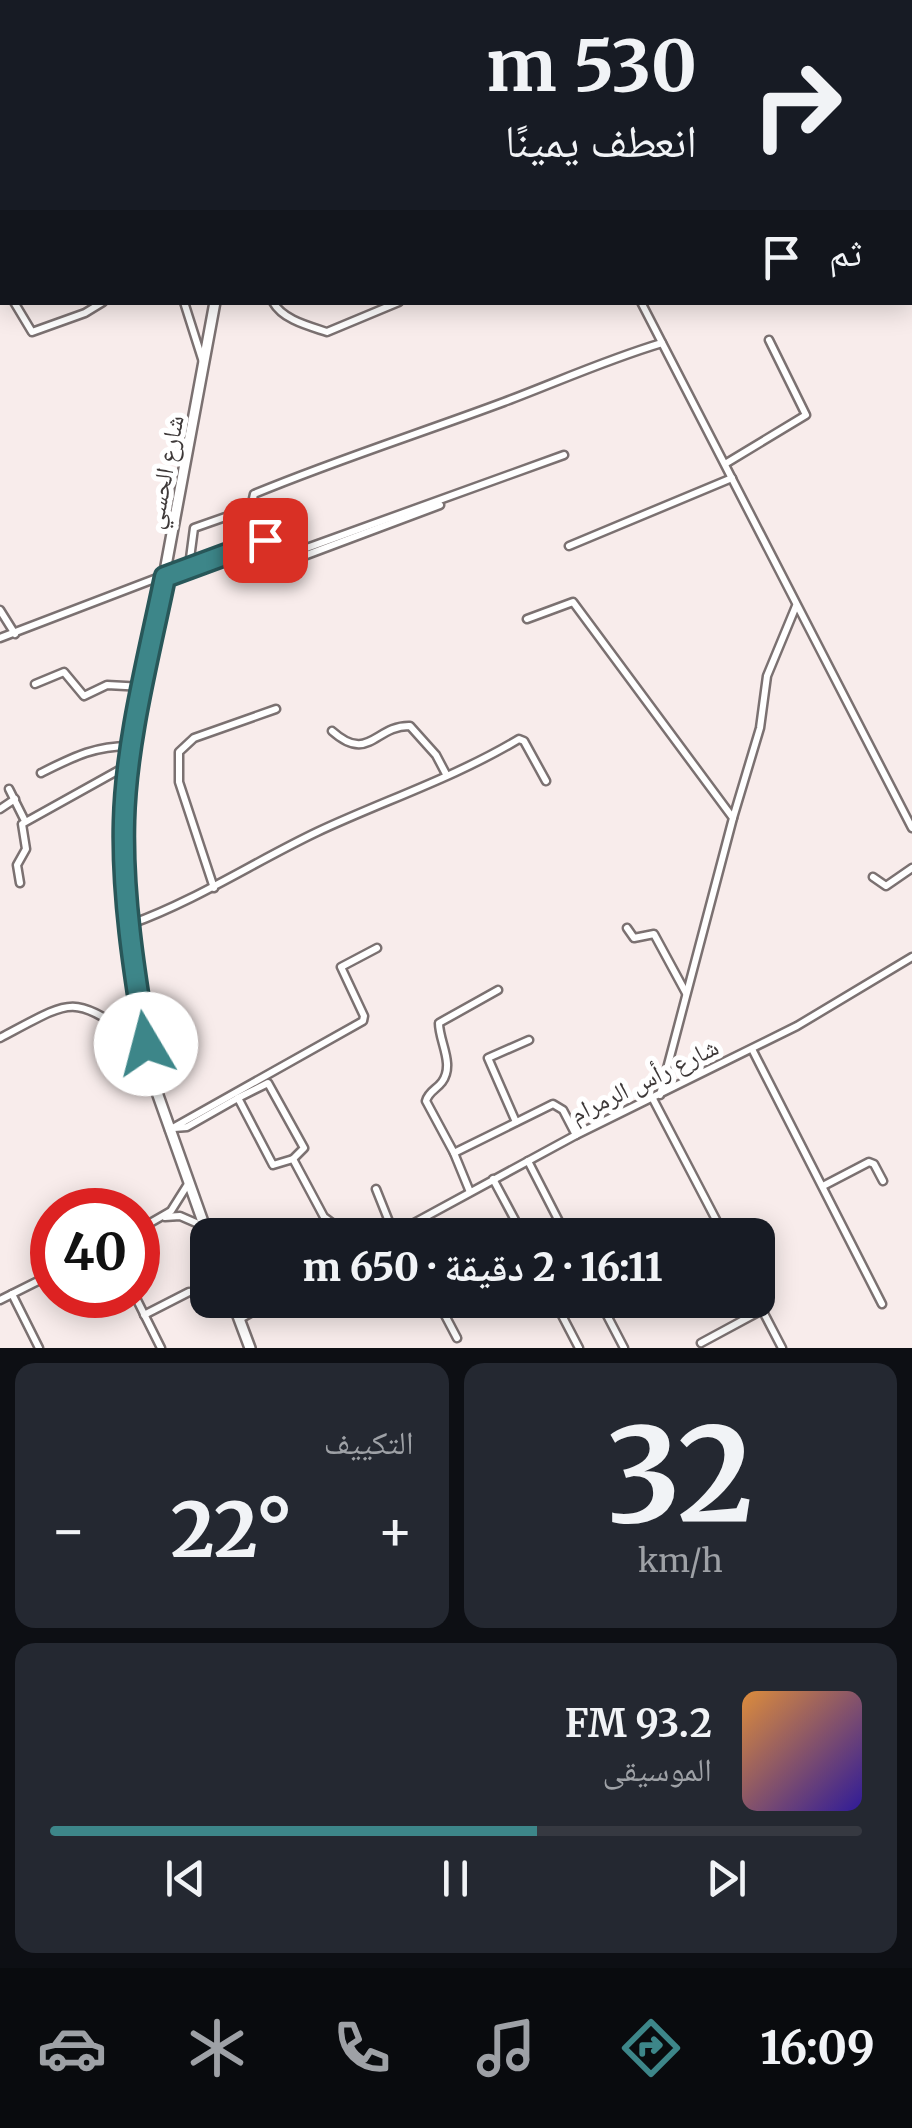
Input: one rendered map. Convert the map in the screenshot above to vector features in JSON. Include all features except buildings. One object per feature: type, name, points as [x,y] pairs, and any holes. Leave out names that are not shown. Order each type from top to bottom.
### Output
[{"type":"street","points":[[16,305],[32,332],[85,314],[98,305]]},
{"type":"street","points":[[185,305],[204,366]]},
{"type":"street","name":"شارع الحسي","points":[[201,1218],[154,1084],[146,1044],[131,924],[124,821],[132,746],[214,305]]},
{"type":"street","points":[[274,305],[294,320],[327,332],[392,305]]},
{"type":"street","points":[[643,305],[912,828]]},
{"type":"street","points":[[725,464],[806,415],[769,340]]},
{"type":"street","points":[[189,566],[194,528],[251,508],[254,494],[367,448],[496,405],[614,357],[662,342]]},
{"type":"street","points":[[279,558],[564,455]]},
{"type":"street","points":[[569,546],[732,478]]},
{"type":"street","points":[[0,638],[259,539],[270,542],[279,558],[288,562],[440,505]]},
{"type":"street","points":[[527,619],[573,602],[734,818]]},
{"type":"street","points":[[716,1218],[657,1097],[760,728],[767,676],[796,605]]},
{"type":"street","points":[[0,610],[14,634]]},
{"type":"street","points":[[36,684],[64,672],[84,696],[106,684],[144,686]]},
{"type":"street","points":[[214,888],[184,804],[178,752],[194,738],[276,709]]},
{"type":"street","points":[[332,731],[344,742],[363,745],[393,729],[410,726],[436,755],[446,774]]},
{"type":"street","points":[[131,924],[214,888],[302,839],[521,739],[546,782]]},
{"type":"street","points":[[41,773],[88,749],[132,746]]},
{"type":"street","points":[[20,883],[17,865],[26,849],[22,826],[25,821],[129,764]]},
{"type":"street","points":[[9,789],[25,821]]},
{"type":"street","points":[[0,809],[15,799]]},
{"type":"street","points":[[872,877],[886,886],[912,868]]},
{"type":"street","points":[[628,928],[634,938],[654,934],[687,994]]},
{"type":"street","points":[[171,1129],[187,1127],[363,1022],[364,1016],[341,967],[378,948]]},
{"type":"street","name":"شارع رأس الرمرام","points":[[425,1218],[576,1135],[752,1049],[912,958]]},
{"type":"street","points":[[470,1192],[426,1096],[445,1077],[448,1061],[439,1023],[498,990]]},
{"type":"street","points":[[0,1038],[59,1007],[75,1005],[146,1044]]},
{"type":"street","points":[[516,1122],[488,1058],[529,1040]]},
{"type":"street","points":[[752,1049],[882,1304]]},
{"type":"street","points":[[171,1129],[268,1083],[304,1148],[292,1159],[273,1165],[238,1098]]},
{"type":"street","points":[[454,1153],[553,1104],[563,1110],[576,1135]]},
{"type":"street","points":[[292,1159],[324,1218]]},
{"type":"street","points":[[528,1162],[557,1218]]},
{"type":"street","points":[[823,1186],[870,1162],[883,1181]]},
{"type":"street","points":[[494,1180],[514,1218]]},
{"type":"street","points":[[160,1219],[178,1202],[188,1184]]},
{"type":"street","points":[[376,1189],[390,1218]]},
{"type":"street","points":[[164,1217],[180,1216],[190,1222]]},
{"type":"street","points":[[0,1300],[30,1285]]},
{"type":"street","points":[[160,1307],[189,1292]]},
{"type":"street","points":[[12,1294],[39,1348]]},
{"type":"street","points":[[146,1318],[161,1348]]},
{"type":"street","points":[[447,1318],[457,1338]]},
{"type":"street","points":[[563,1318],[579,1348]]},
{"type":"street","points":[[609,1318],[624,1348]]},
{"type":"street","points":[[701,1343],[747,1318]]},
{"type":"street","points":[[766,1318],[782,1348]]},
{"type":"street","points":[[240,1319],[250,1348]]},
{"type":"route","points":[[146,1044],[128,897],[124,821],[129,764],[165,577],[259,539],[265,540]]}]
